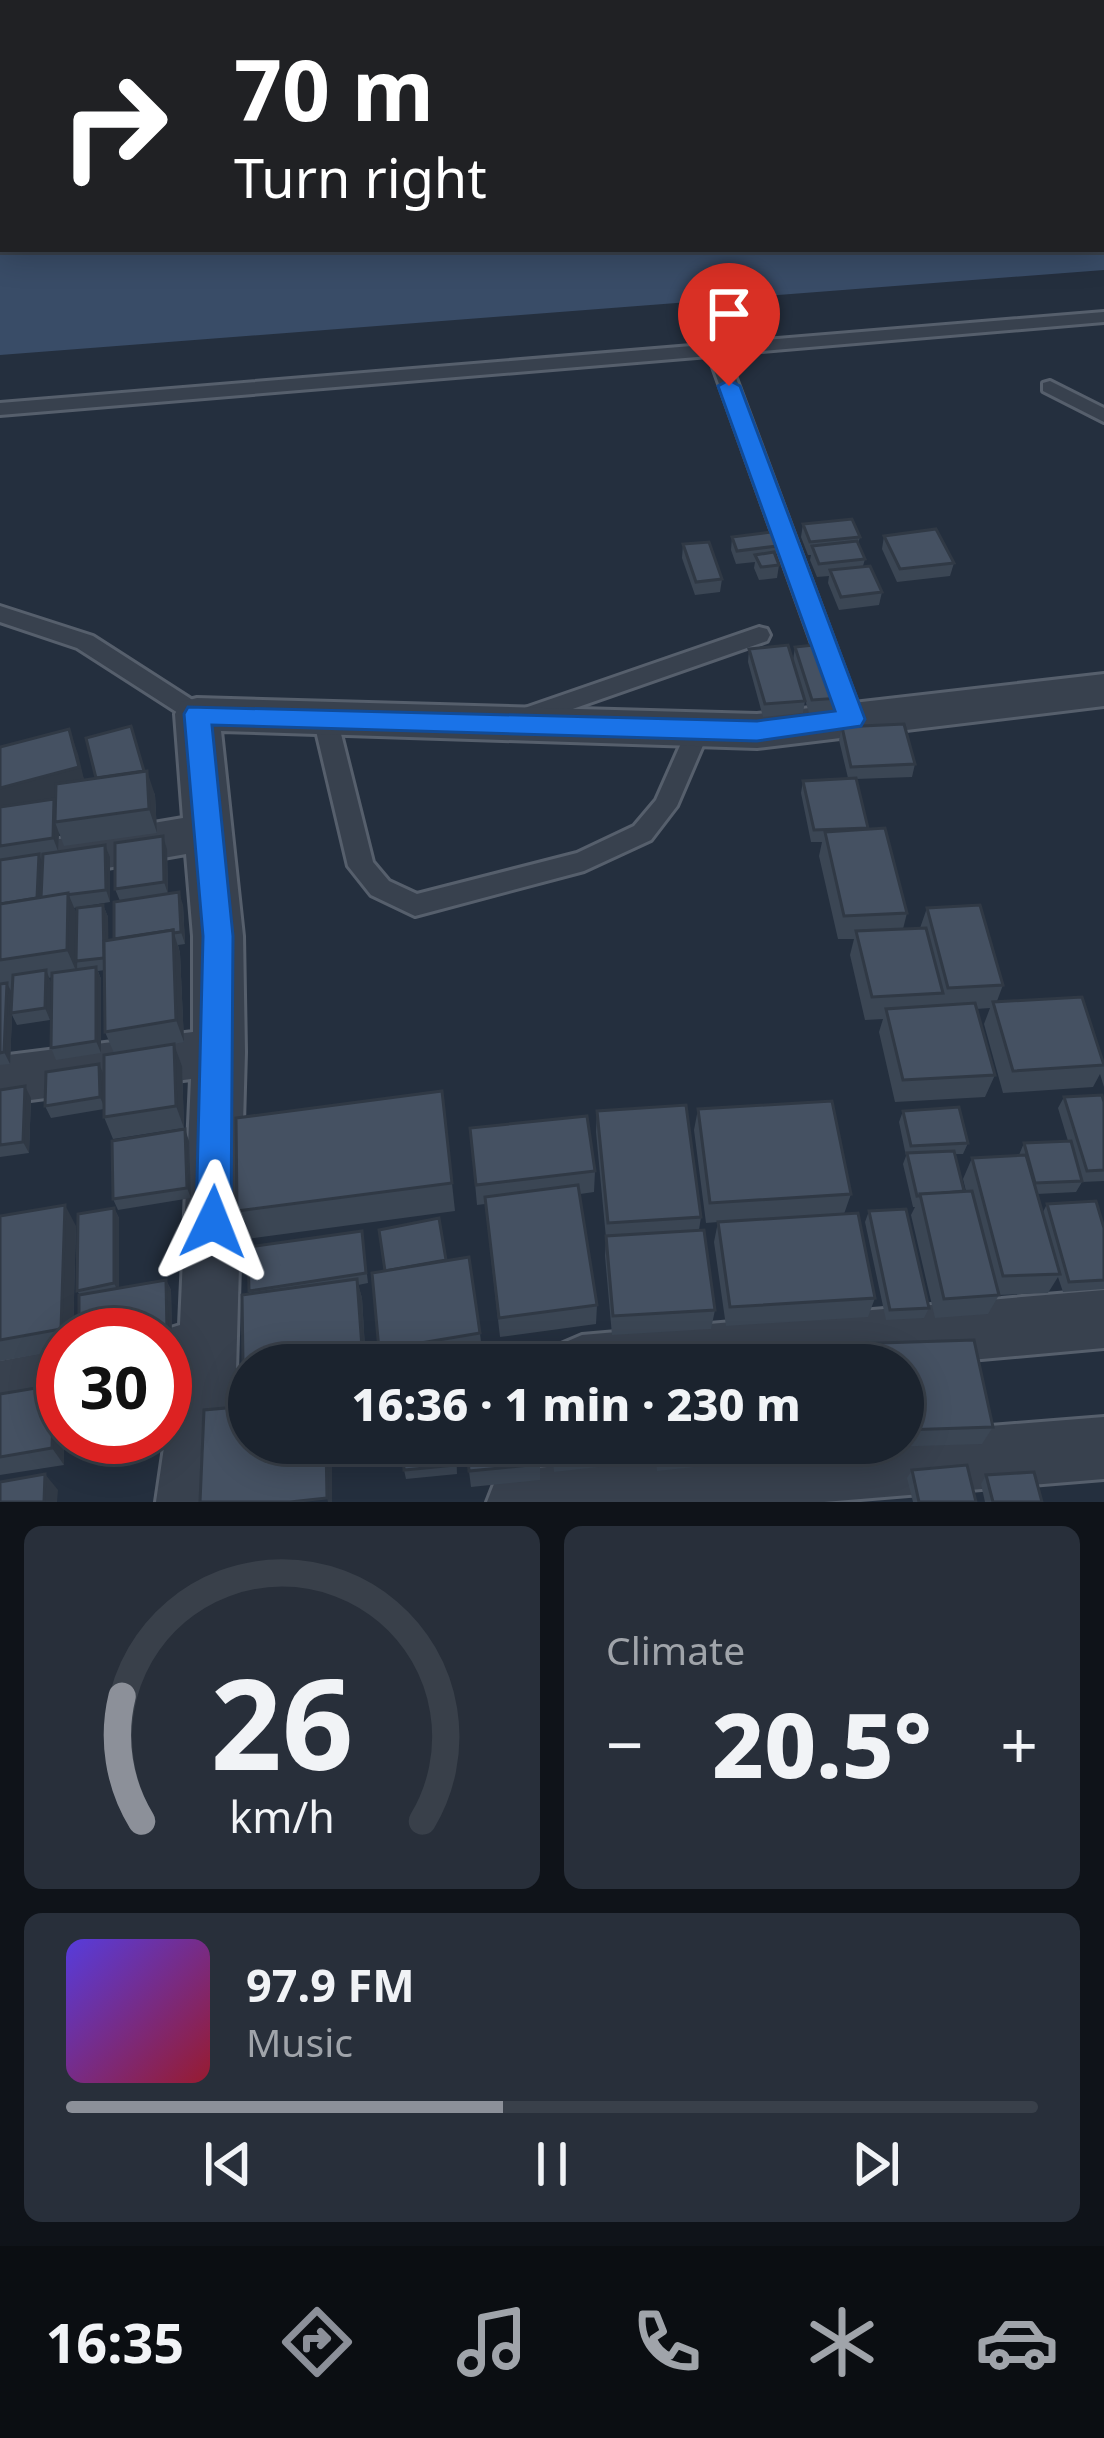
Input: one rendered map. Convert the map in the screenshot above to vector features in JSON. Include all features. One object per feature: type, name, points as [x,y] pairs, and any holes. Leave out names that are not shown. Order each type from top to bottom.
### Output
[{"type":"street","points":[[188,1502],[206,1379],[219,1052],[218,936],[197,714],[757,731],[1104,690]]},
{"type":"street","points":[[0,868],[208,832]]},
{"type":"street","points":[[0,1080],[219,1052]]},
{"type":"street","points":[[817,1344],[1096,1319]]},
{"type":"street","points":[[0,1392],[36,1385]]},
{"type":"street","points":[[519,1502],[692,1480],[1104,1448]]},
{"type":"lane","points":[[0,410],[1104,317]]},
{"type":"lane","points":[[717,352],[851,719]]},
{"type":"lane","points":[[1050,387],[1104,416]]},
{"type":"lane","points":[[0,614],[85,642],[197,714]]},
{"type":"lane","points":[[503,723],[759,635]]},
{"type":"lane","points":[[325,718],[361,866],[380,888],[415,904],[599,856],[636,841],[659,817],[698,729]]},
{"type":"water","points":[[0,252],[1104,252],[1104,270],[0,355]]},
{"type":"building","points":[[852,519],[860,537],[810,542],[803,524]]},
{"type":"building","points":[[936,529],[954,563],[900,569],[884,536]]},
{"type":"building","points":[[771,532],[777,546],[737,551],[732,537]]},
{"type":"building","points":[[857,541],[865,559],[819,564],[812,546]]},
{"type":"building","points":[[709,542],[722,579],[696,582],[683,544]]},
{"type":"building","points":[[774,552],[779,565],[761,567],[755,555]]},
{"type":"building","points":[[870,566],[882,592],[841,597],[830,570]]},
{"type":"building","points":[[823,644],[841,698],[812,700],[795,647]]},
{"type":"building","points":[[788,645],[805,701],[765,704],[749,649]]},
{"type":"building","points":[[904,724],[915,764],[851,767],[842,727]]},
{"type":"building","points":[[131,726],[144,771],[96,778],[86,738]]},
{"type":"building","points":[[69,729],[79,767],[0,788],[0,747]]},
{"type":"building","points":[[147,771],[149,809],[55,822],[56,784]]},
{"type":"building","points":[[856,778],[868,828],[814,830],[803,781]]},
{"type":"building","points":[[54,799],[53,838],[0,846],[0,807]]},
{"type":"building","points":[[885,828],[907,913],[844,916],[825,832]]},
{"type":"building","points":[[163,836],[164,882],[115,889],[115,843]]},
{"type":"building","points":[[105,845],[106,890],[41,898],[43,854]]},
{"type":"building","points":[[39,854],[37,898],[0,904],[0,860]]},
{"type":"building","points":[[179,892],[181,932],[114,939],[114,902]]},
{"type":"building","points":[[68,893],[67,950],[0,960],[0,904]]},
{"type":"building","points":[[103,905],[104,958],[76,961],[77,908]]},
{"type":"building","points":[[980,905],[1003,985],[948,988],[927,908]]},
{"type":"building","points":[[926,928],[943,993],[872,997],[856,931]]},
{"type":"building","points":[[173,930],[176,1020],[105,1032],[104,941]]},
{"type":"building","points":[[96,967],[96,1041],[51,1048],[52,973]]},
{"type":"building","points":[[46,970],[45,1008],[11,1013],[13,975]]},
{"type":"building","points":[[7,983],[4,1052],[0,1053],[0,984]]},
{"type":"building","points":[[1082,997],[1104,1065],[1013,1071],[993,1002]]},
{"type":"building","points":[[975,1003],[995,1075],[903,1080],[886,1009]]},
{"type":"building","points":[[174,1044],[176,1106],[104,1117],[104,1055]]},
{"type":"building","points":[[99,1064],[100,1097],[45,1106],[46,1072]]},
{"type":"building","points":[[25,1086],[23,1142],[0,1145],[0,1090]]},
{"type":"building","points":[[442,1091],[452,1183],[237,1211],[236,1118]]},
{"type":"building","points":[[1102,1095],[1104,1170],[1087,1171],[1064,1097]]},
{"type":"building","points":[[832,1101],[851,1194],[710,1203],[698,1109]]},
{"type":"building","points":[[686,1105],[701,1217],[608,1223],[597,1111]]},
{"type":"building","points":[[959,1107],[968,1143],[911,1146],[903,1111]]},
{"type":"building","points":[[587,1116],[595,1171],[476,1185],[470,1128]]},
{"type":"building","points":[[185,1129],[187,1188],[113,1199],[112,1141]]},
{"type":"building","points":[[1071,1141],[1082,1181],[1035,1183],[1024,1143]]},
{"type":"building","points":[[954,1151],[964,1191],[917,1196],[907,1153]]},
{"type":"building","points":[[1026,1155],[1060,1274],[1003,1276],[972,1158]]},
{"type":"building","points":[[578,1185],[597,1305],[499,1318],[485,1197]]},
{"type":"building","points":[[972,1191],[999,1295],[944,1299],[920,1194]]},
{"type":"building","points":[[1096,1201],[1104,1228],[1104,1280],[1069,1282],[1047,1204]]},
{"type":"building","points":[[65,1205],[62,1308],[36,1308],[36,1334],[0,1340],[0,1216]]},
{"type":"building","points":[[114,1208],[114,1283],[77,1291],[78,1214]]},
{"type":"building","points":[[906,1209],[929,1308],[890,1310],[869,1211]]},
{"type":"building","points":[[858,1213],[875,1298],[730,1307],[718,1222]]},
{"type":"building","points":[[439,1218],[446,1260],[385,1271],[379,1230]]},
{"type":"building","points":[[704,1230],[715,1310],[613,1316],[606,1236]]},
{"type":"building","points":[[362,1231],[366,1273],[249,1291],[248,1247]]},
{"type":"building","points":[[469,1257],[480,1333],[415,1344],[378,1344],[372,1273]]},
{"type":"building","points":[[357,1279],[362,1344],[243,1344],[242,1295]]},
{"type":"building","points":[[166,1280],[167,1308],[79,1308],[79,1295]]},
{"type":"building","points":[[974,1340],[993,1427],[924,1429],[924,1344],[849,1344]]},
{"type":"building","points":[[36,1388],[36,1451],[0,1457],[0,1394]]},
{"type":"building","points":[[228,1408],[228,1464],[326,1464],[327,1498],[200,1502],[204,1410]]},
{"type":"building","points":[[404,1464],[456,1464],[456,1465],[404,1470]]},
{"type":"building","points":[[468,1464],[540,1464],[469,1471]]},
{"type":"building","points":[[967,1465],[976,1502],[919,1502],[912,1470]]},
{"type":"building","points":[[1034,1472],[1042,1502],[993,1502],[986,1475]]},
{"type":"building","points":[[45,1474],[44,1502],[0,1502],[0,1482]]},
{"type":"route","points":[[213,1222],[218,936],[197,714],[757,731],[851,719],[729,386]]}]
